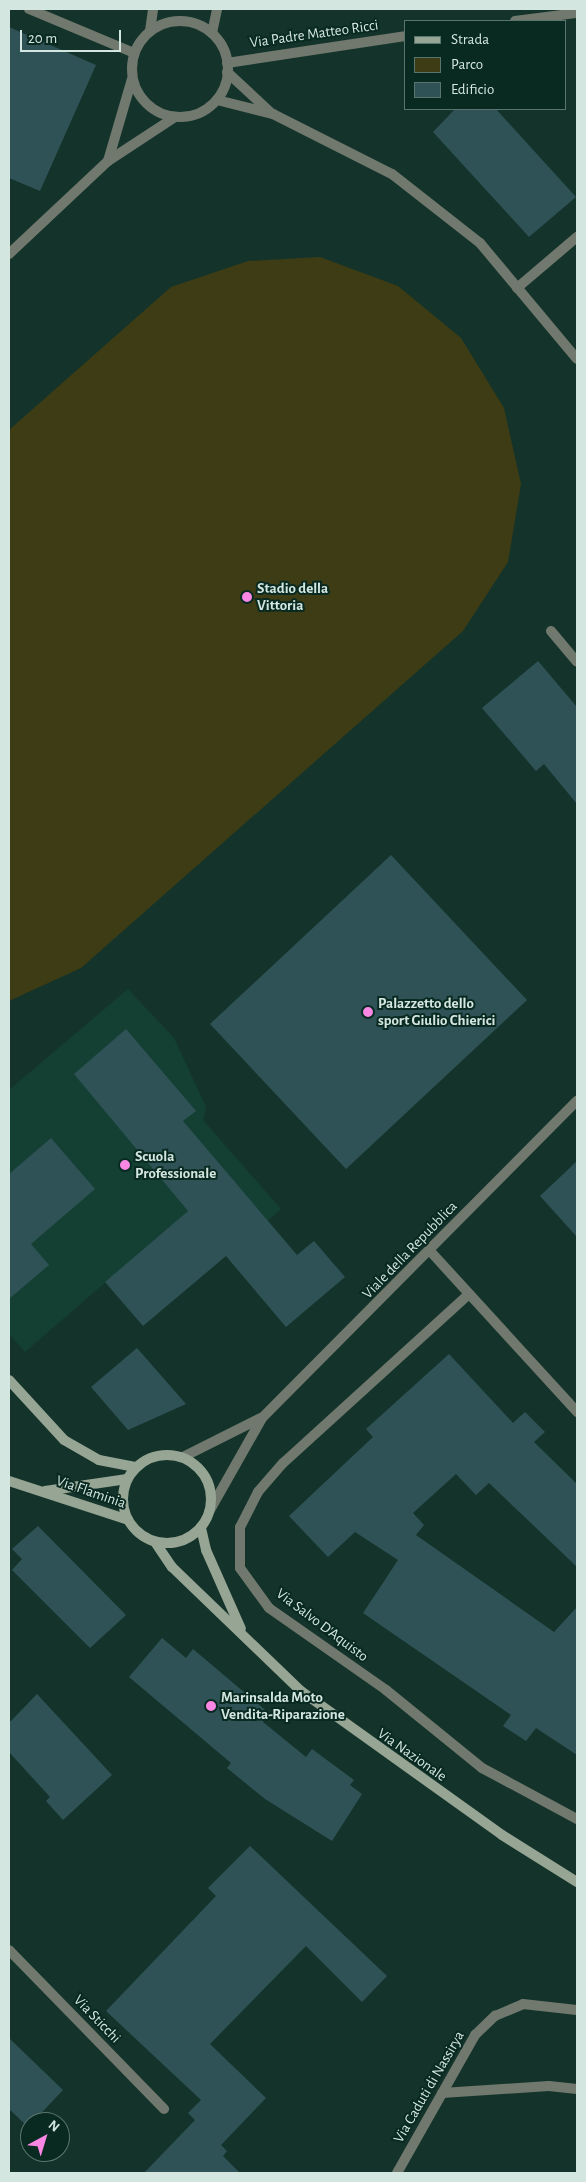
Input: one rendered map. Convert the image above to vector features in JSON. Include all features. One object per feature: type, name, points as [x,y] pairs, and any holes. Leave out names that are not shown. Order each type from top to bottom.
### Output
[{"type":"main road","points":[[9,1380],[64,1440],[99,1460],[136,1467]]},
{"type":"main road","points":[[158,1456],[183,1457],[206,1479],[210,1510],[201,1528],[180,1541],[156,1542],[128,1520],[123,1507],[127,1480],[136,1467],[158,1456]]},
{"type":"main road","name":"Via Flaminia","points":[[9,1480],[128,1520]]},
{"type":"main road","name":"Via Flaminia","points":[[44,1492],[127,1480]]},
{"type":"main road","name":"Via Nazionale","points":[[201,1528],[206,1550],[244,1635]]},
{"type":"main road","name":"Via Nazionale","points":[[156,1542],[172,1568],[301,1691],[367,1741],[577,1882]]},
{"type":"street","points":[[29,9],[134,53]]},
{"type":"street","points":[[150,31],[153,9]]},
{"type":"street","points":[[217,9],[212,34],[227,67],[273,114]]},
{"type":"street","points":[[523,20],[577,13]]},
{"type":"street","points":[[108,161],[132,78],[134,53],[150,31],[161,24],[188,22],[212,34]]},
{"type":"street","name":"Via Padre Matteo Ricci","points":[[227,67],[404,36]]},
{"type":"street","points":[[9,254],[108,161],[175,117],[203,111],[217,100],[227,67]]},
{"type":"street","points":[[132,78],[148,104],[175,117]]},
{"type":"street","points":[[217,100],[273,114],[392,174],[480,244],[577,359]]},
{"type":"street","points":[[518,288],[577,238]]},
{"type":"street","points":[[551,631],[577,662]]},
{"type":"street","name":"Viale della Repubblica","points":[[210,1510],[262,1418],[431,1252],[514,1161],[577,1101]]},
{"type":"street","points":[[431,1252],[577,1412]]},
{"type":"street","name":"Via Salvo D'Aquisto","points":[[469,1294],[290,1456],[258,1492],[240,1527],[240,1568],[269,1608],[386,1690],[482,1768],[577,1819]]},
{"type":"street","name":"Viale della Repubblica","points":[[183,1457],[262,1418]]},
{"type":"street","name":"Via Sticchi","points":[[9,1950],[164,2109]]},
{"type":"street","name":"Via Caduti di Nassirya","points":[[397,2173],[475,2035],[495,2016],[523,2004],[577,2010]]},
{"type":"street","points":[[442,2093],[549,2086],[577,2089]]},
{"type":"shaded area","name":"Scuola Professionale","points":[[128,989],[174,1038],[206,1107],[203,1120],[281,1209],[226,1256],[188,1211],[25,1352],[9,1334],[9,1090]]},
{"type":"green space","name":"Stadio della Vittoria","points":[[320,257],[398,286],[461,338],[504,408],[521,484],[508,562],[463,631],[81,968],[9,1001],[9,430],[171,287],[248,261]]},
{"type":"building","points":[[9,27],[96,65],[40,191],[9,178]]},
{"type":"building","points":[[454,110],[497,110],[576,197],[529,237],[433,132]]},
{"type":"building","points":[[538,661],[577,707],[577,804],[544,764],[536,771],[482,708]]},
{"type":"building","name":"Palazzetto dello sport Giulio Chierici","points":[[391,855],[527,1000],[346,1169],[210,1024]]},
{"type":"building","points":[[126,1029],[196,1111],[183,1121],[297,1255],[314,1241],[345,1277],[286,1327],[226,1256],[143,1326],[105,1282],[188,1211],[74,1074]]},
{"type":"building","points":[[51,1138],[95,1189],[31,1244],[49,1265],[9,1299],[9,1174]]},
{"type":"building","points":[[577,1161],[577,1237],[540,1196]]},
{"type":"building","points":[[137,1348],[186,1404],[128,1430],[91,1387]]},
{"type":"building","points":[[449,1354],[513,1423],[525,1412],[545,1432],[534,1442],[577,1484],[577,1567],[489,1483],[476,1495],[456,1474],[413,1513],[424,1525],[416,1535],[554,1632],[577,1607],[577,1755],[536,1728],[526,1741],[503,1726],[511,1715],[363,1613],[398,1560],[355,1532],[328,1557],[289,1516],[373,1437],[366,1429]]},
{"type":"building","points":[[38,1526],[126,1615],[90,1648],[12,1570],[22,1559],[12,1549]]},
{"type":"building","points":[[162,1638],[186,1658],[193,1649],[270,1714],[263,1722],[306,1757],[312,1749],[354,1780],[350,1785],[362,1794],[332,1841],[265,1799],[227,1768],[231,1763],[129,1677]]},
{"type":"building","points":[[37,1694],[112,1775],[63,1820],[46,1801],[50,1797],[9,1752],[9,1723]]},
{"type":"building","points":[[250,1846],[387,1976],[362,2002],[306,1946],[210,2044],[266,2098],[221,2145],[227,2151],[223,2156],[240,2173],[144,2173],[195,2120],[188,2113],[201,2100],[106,2011],[216,1896],[208,1888]]},
{"type":"building","points":[[9,2038],[63,2090],[42,2112],[20,2112],[20,2119],[9,2109]]},
{"type":"place","name":"Stadio della Vittoria","points":[[247,597]]},
{"type":"place","name":"Palazzetto dello sport Giulio Chierici","points":[[368,1012]]},
{"type":"place","name":"Scuola Professionale","points":[[125,1165]]},
{"type":"place","name":"Marinsalda Moto Vendita-Riparazione","points":[[211,1706]]}]
